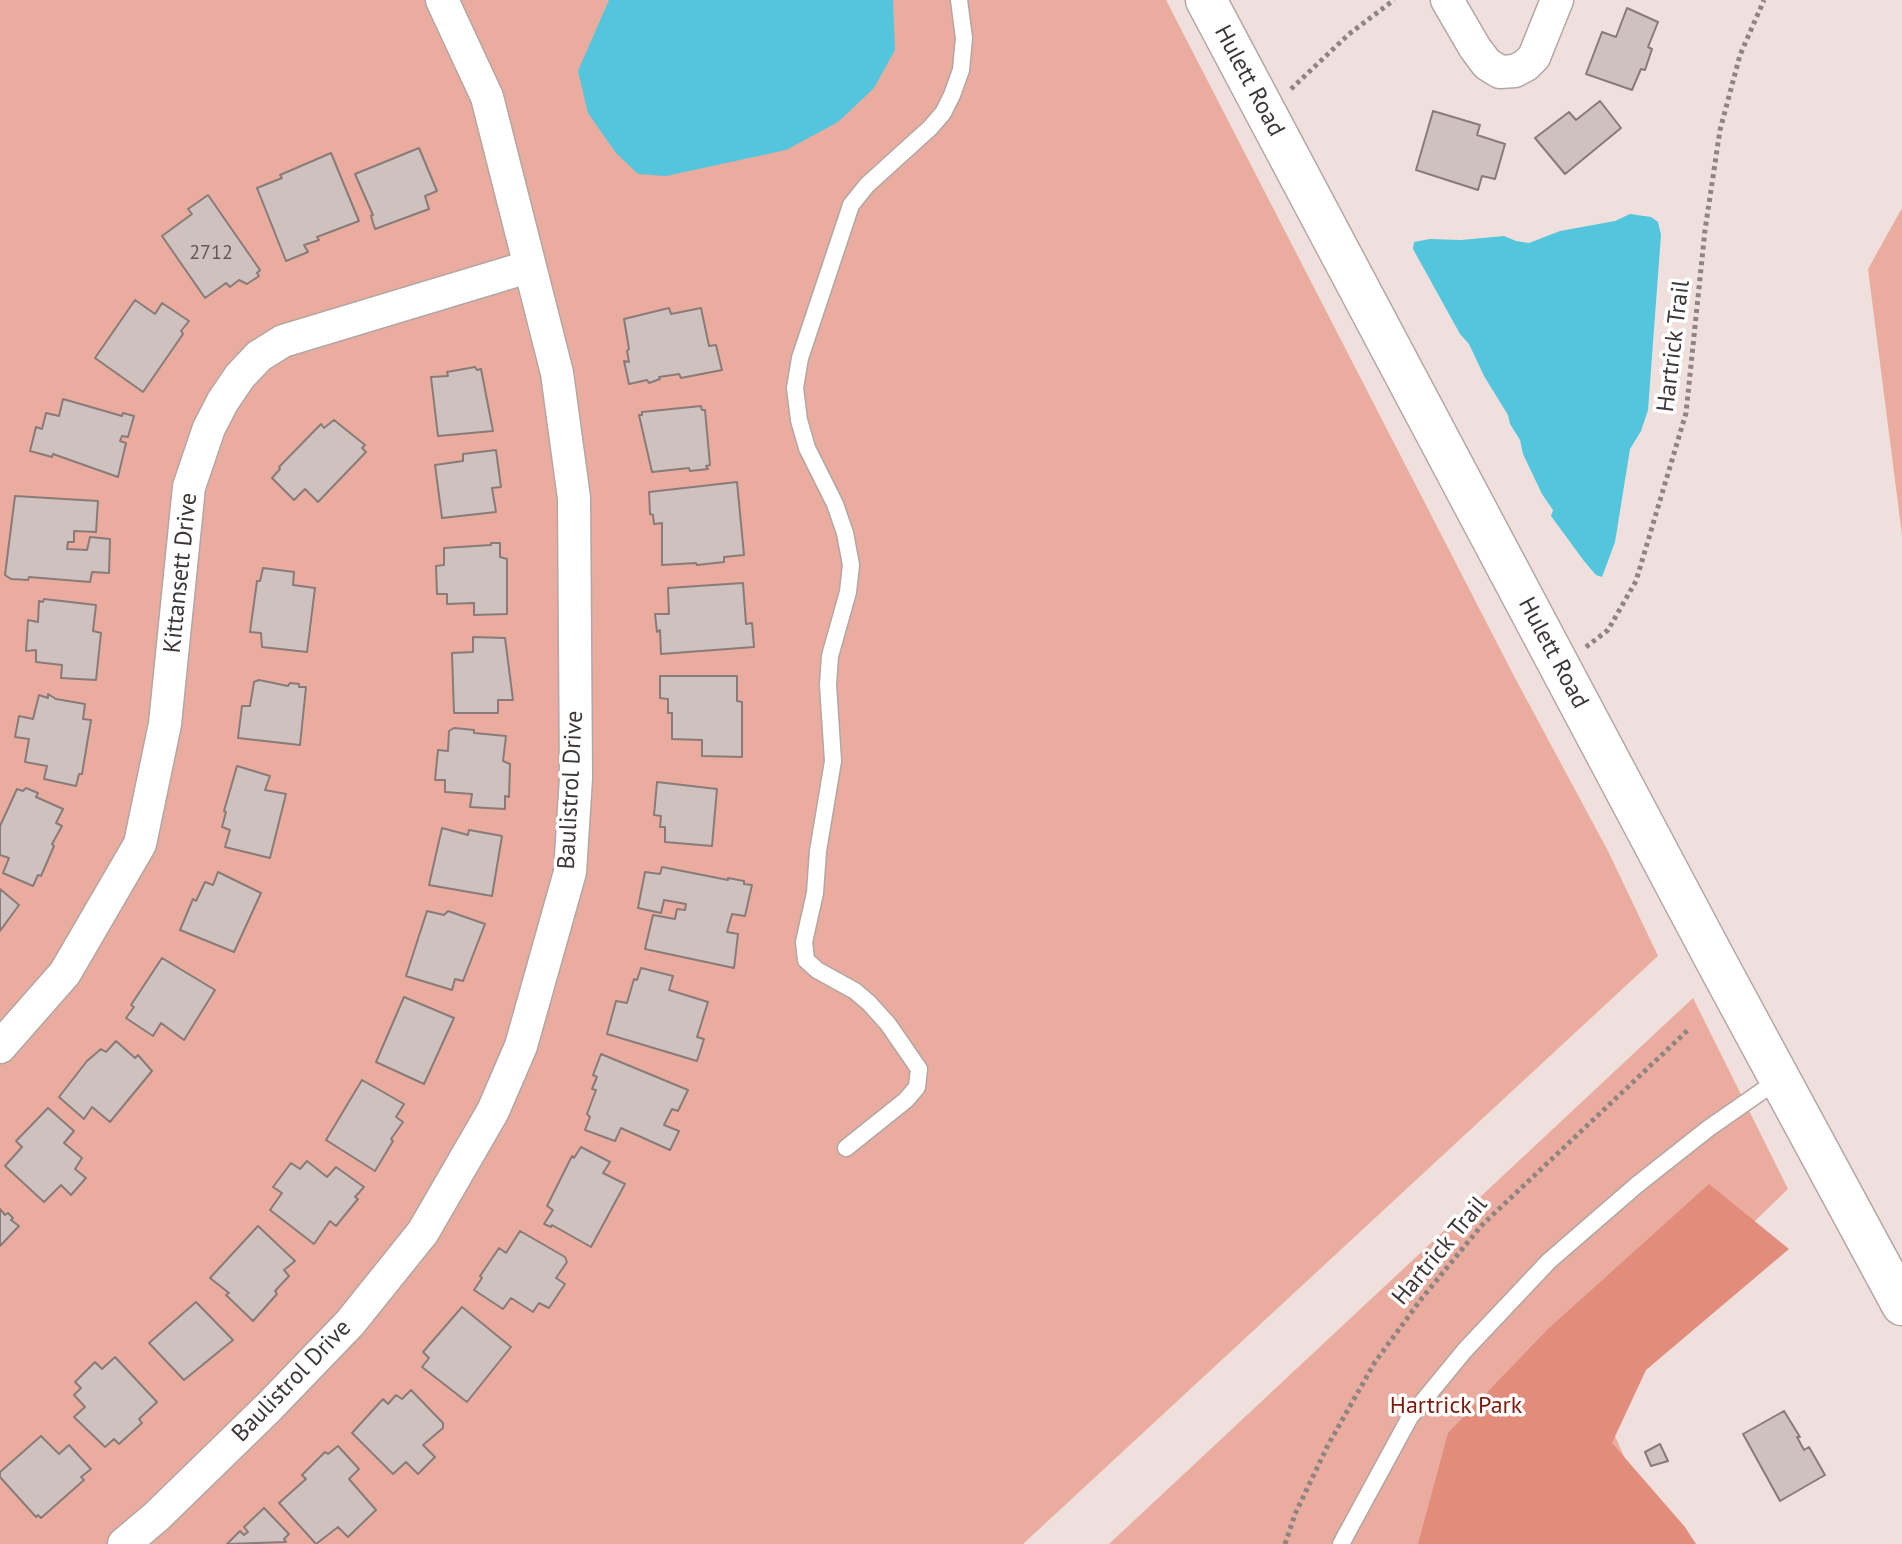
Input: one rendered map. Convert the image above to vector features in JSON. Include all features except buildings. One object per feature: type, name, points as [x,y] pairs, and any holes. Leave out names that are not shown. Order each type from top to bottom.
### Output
[{"type":"street","name":"Baulistrol Drive","points":[[124,1544],[156,1517],[350,1323],[423,1232],[493,1111],[521,1046],[570,872],[576,778],[574,498],[557,373],[487,97],[442,0]]},
{"type":"street","name":"Hulett Road","points":[[1206,0],[1902,1305]]},
{"type":"street","points":[[1447,0],[1475,48],[1487,64],[1500,72],[1515,71],[1534,57],[1557,0]]},
{"type":"street","name":"Kittansett Drive","points":[[0,1047],[65,973],[140,844],[165,724],[189,487],[209,428],[223,401],[259,356],[283,341],[528,267]]},
{"type":"lane","points":[[846,1148],[906,1100],[917,1087],[919,1069],[888,1024],[869,1003],[806,960],[804,942],[815,893],[818,851],[833,761],[828,685],[830,656],[848,592],[851,565],[845,533],[803,434],[795,388],[800,358],[851,205],[867,185],[930,128],[952,95],[961,70],[964,38],[959,0]]},
{"type":"lane","points":[[1341,1544],[1410,1417],[1465,1350],[1538,1272],[1638,1184],[1709,1128],[1780,1079]]},
{"type":"path","points":[[1287,93],[1349,34],[1394,0]]},
{"type":"path","name":"Hartrick Trail","points":[[1558,663],[1577,654],[1608,630],[1619,614],[1636,581],[1659,508],[1686,413],[1705,230],[1720,130],[1740,55],[1764,0]]},
{"type":"path","name":"Hartrick Trail","points":[[1285,1544],[1295,1514],[1336,1431],[1375,1362],[1422,1298],[1482,1225],[1688,1030]]},
{"type":"green space","points":[[0,0],[1166,0],[1515,678],[1608,851],[1658,956],[1023,1544],[0,1544]]},
{"type":"green space","points":[[1902,208],[1902,535],[1868,269]]},
{"type":"green space","name":"Hartrick Park","points":[[1693,998],[1788,1189],[1590,1380],[1663,1544],[1109,1544]]},
{"type":"shaded area","points":[[1709,1184],[1789,1249],[1646,1370],[1612,1443],[1685,1527],[1696,1544],[1418,1544],[1448,1433],[1548,1329]]},
{"type":"water","points":[[609,0],[893,0],[895,50],[874,88],[838,122],[786,150],[666,176],[638,174],[616,153],[588,113],[578,71]]},
{"type":"water","points":[[1630,214],[1651,217],[1658,222],[1661,235],[1648,410],[1641,431],[1630,449],[1615,542],[1602,577],[1596,575],[1584,561],[1551,516],[1553,510],[1523,454],[1508,415],[1413,249],[1414,242],[1430,239],[1504,236],[1529,243],[1560,231],[1615,221]]}]
